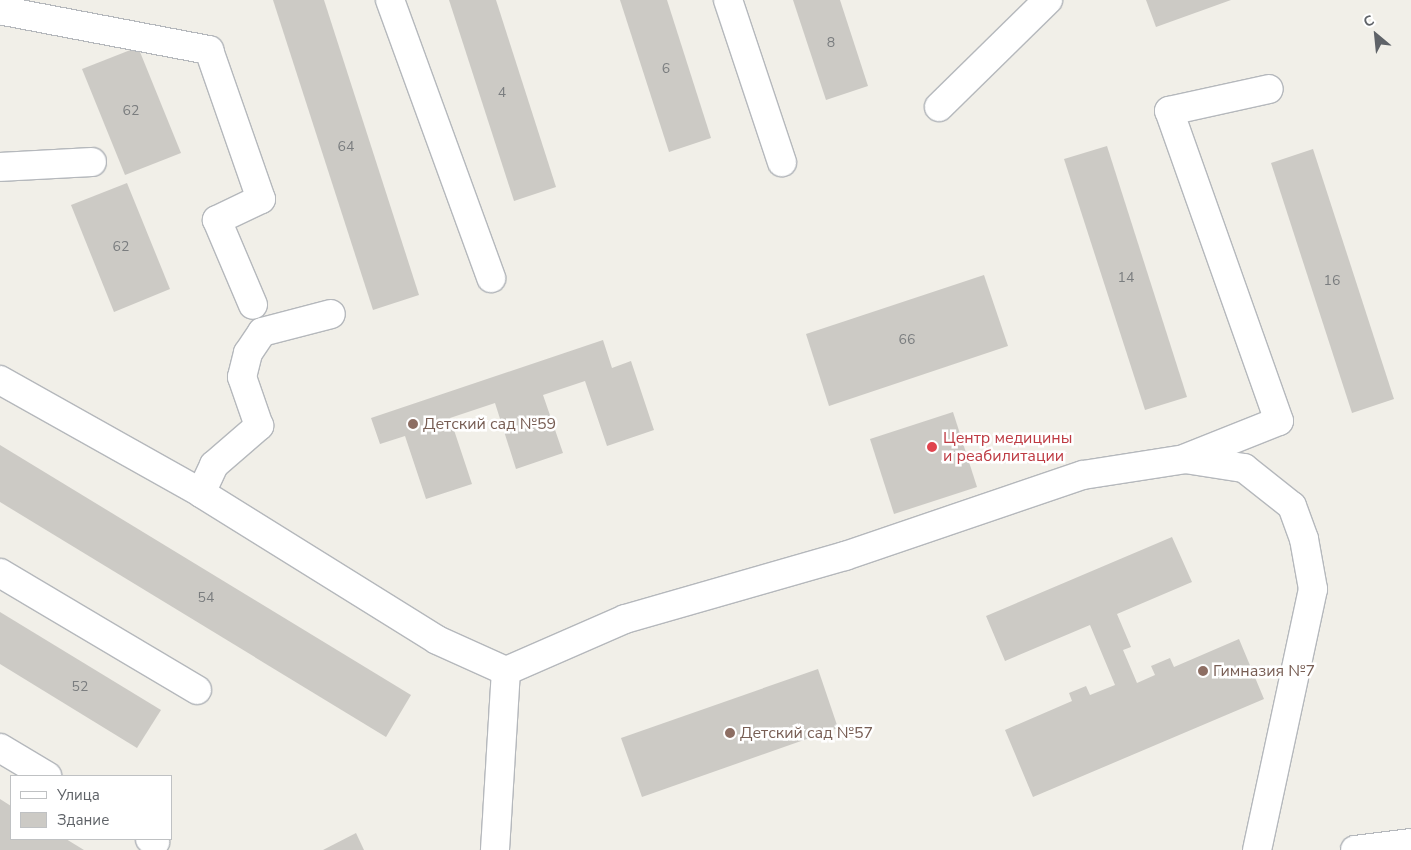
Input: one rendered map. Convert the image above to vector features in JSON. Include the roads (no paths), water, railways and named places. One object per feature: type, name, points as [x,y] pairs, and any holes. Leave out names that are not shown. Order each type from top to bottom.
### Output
[{"type":"lane","points":[[390,0],[491,278]]},
{"type":"lane","points":[[728,0],[782,162]]},
{"type":"lane","points":[[939,107],[1048,0]]},
{"type":"lane","points":[[3,12],[209,50],[261,199],[217,220],[253,305]]},
{"type":"lane","points":[[0,380],[201,493],[437,640],[506,671],[625,620],[845,556],[1083,475],[1185,458],[1280,421],[1169,111],[1268,89]]},
{"type":"lane","points":[[0,167],[92,162]]},
{"type":"lane","points":[[201,493],[214,465],[259,426],[242,377],[248,353],[262,332],[331,314]]},
{"type":"lane","points":[[1185,458],[1244,468],[1292,506],[1304,539],[1313,589],[1257,850]]},
{"type":"lane","points":[[0,573],[197,690]]},
{"type":"lane","points":[[495,850],[506,671]]},
{"type":"lane","points":[[0,748],[45,775]]},
{"type":"lane","points":[[1355,850],[1411,843]]},
{"type":"place","name":"Детский сад №59","points":[[413,424]]},
{"type":"place","name":"Центр медицины и реабилитации","points":[[932,447]]},
{"type":"place","name":"Гимназия №7","points":[[1203,671]]},
{"type":"place","name":"Детский сад №57","points":[[730,733]]}]
